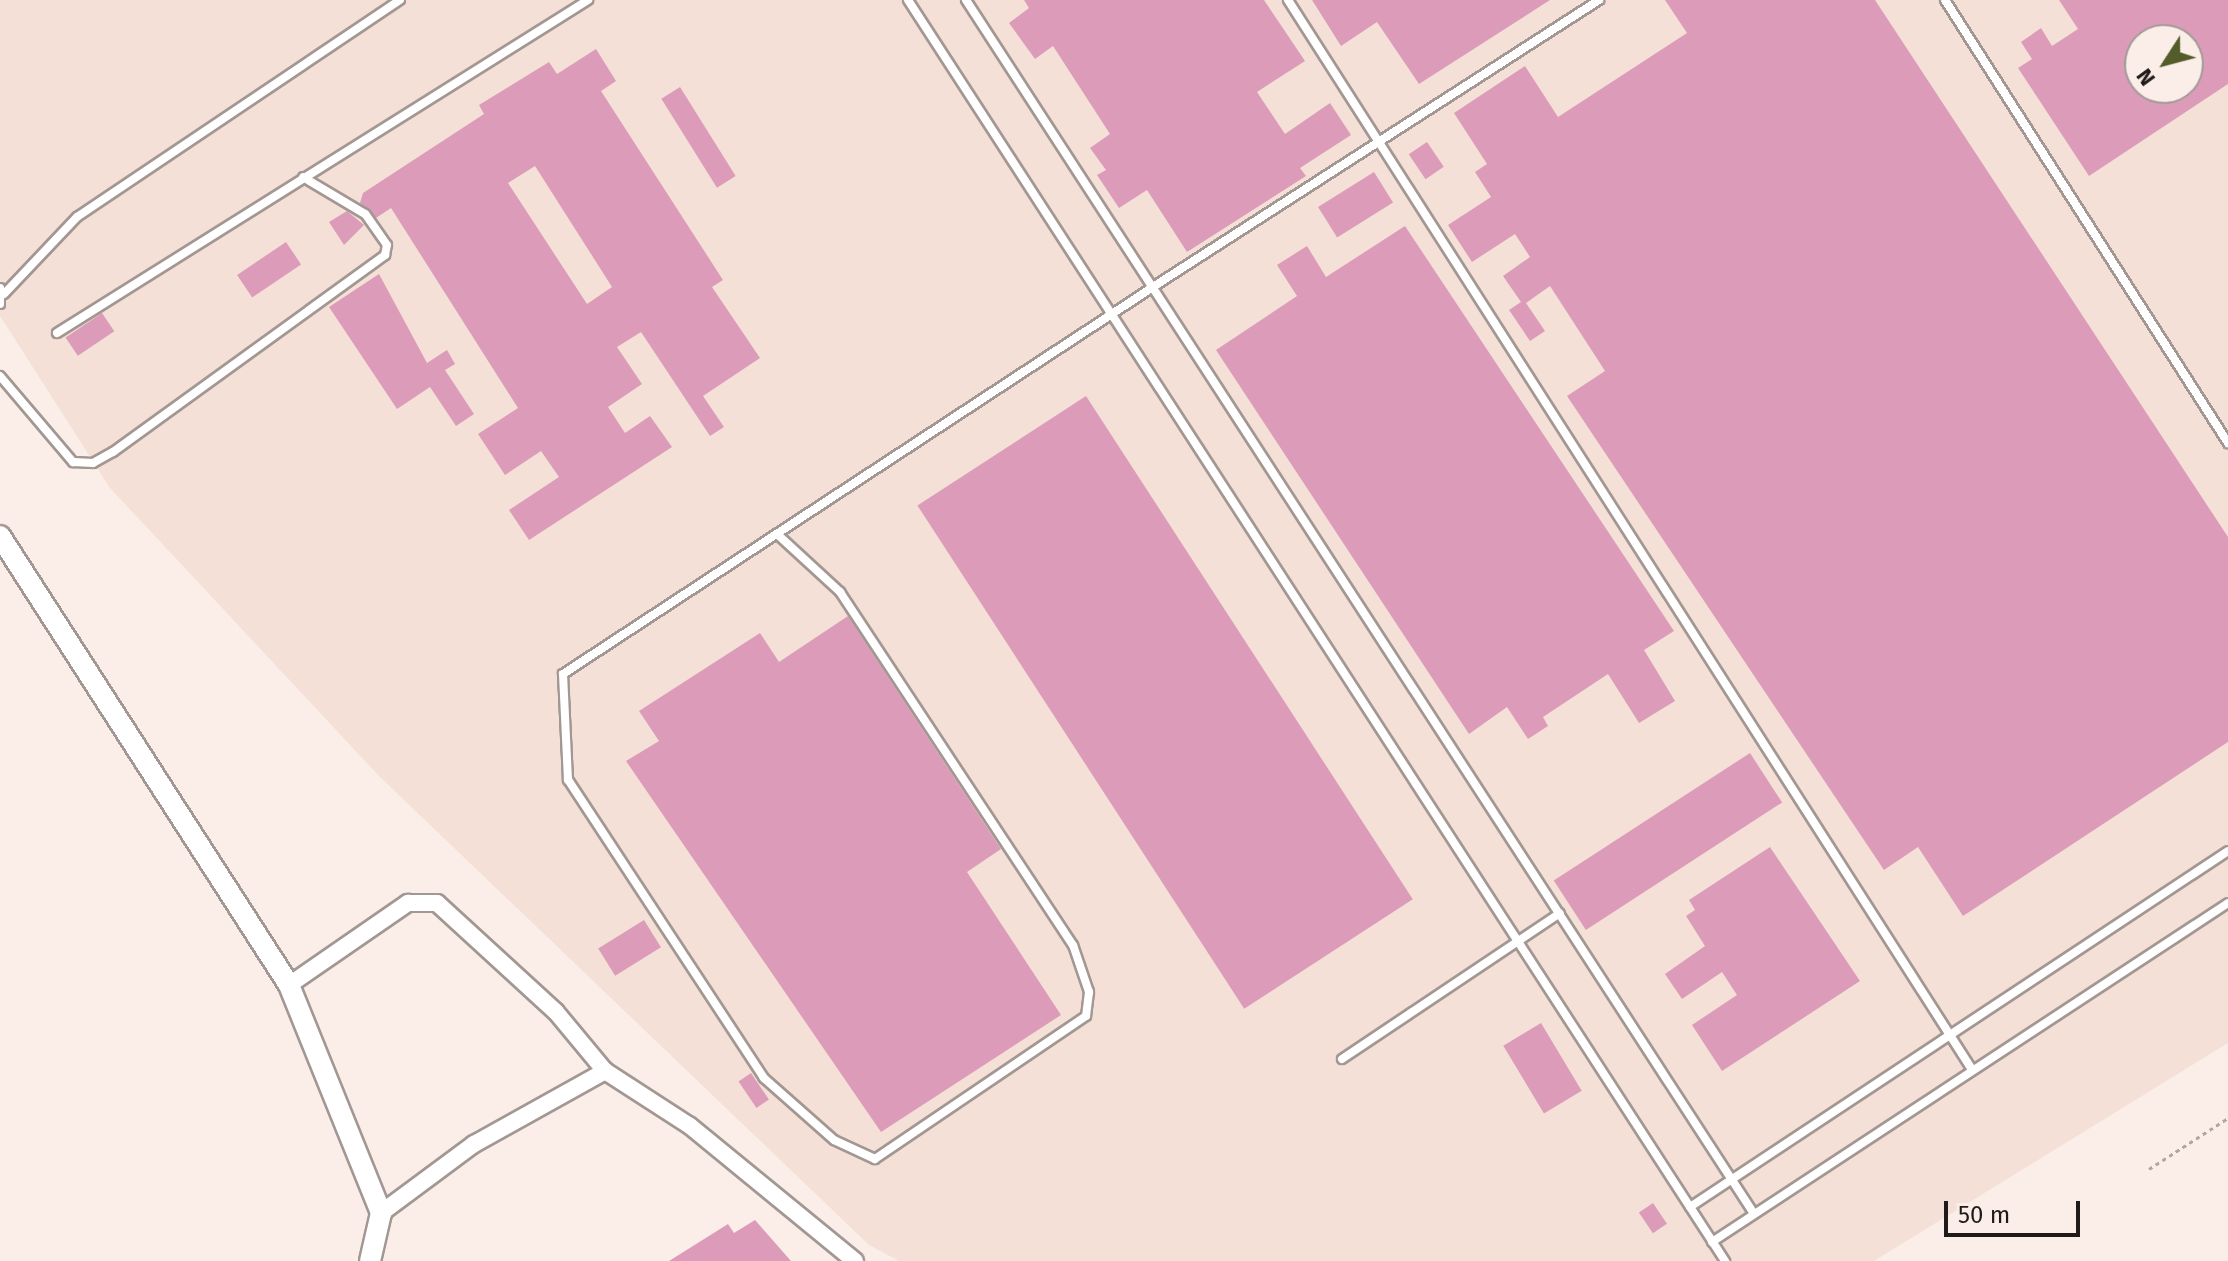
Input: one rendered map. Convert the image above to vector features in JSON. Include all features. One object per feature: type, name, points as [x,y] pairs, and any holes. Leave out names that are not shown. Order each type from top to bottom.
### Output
[{"type":"street","points":[[0,536],[289,985],[381,1213],[370,1261]]},
{"type":"street","points":[[289,985],[408,903],[437,903],[556,1012],[605,1071],[690,1126],[855,1261]]},
{"type":"street","points":[[381,1213],[474,1144],[605,1071]]},
{"type":"lane","points":[[0,304],[2,291],[77,217],[400,0]]},
{"type":"lane","points":[[57,333],[588,0]]},
{"type":"lane","points":[[908,0],[1108,317],[1519,941],[1725,1261]]},
{"type":"lane","points":[[966,0],[1156,285],[1754,1214]]},
{"type":"lane","points":[[1288,0],[1971,1068]]},
{"type":"lane","points":[[777,534],[840,592],[1073,945],[1089,992],[1086,1016],[875,1159],[834,1140],[764,1078],[568,780],[563,674],[1156,285],[1599,0]]},
{"type":"lane","points":[[1945,0],[2228,443]]},
{"type":"lane","points":[[0,376],[73,462],[93,463],[113,452],[385,255],[387,245],[365,214],[303,177]]},
{"type":"lane","points":[[1690,1207],[2228,851]]},
{"type":"lane","points":[[1712,1242],[1971,1068],[2228,903]]},
{"type":"lane","points":[[1342,1059],[1560,913]]},
{"type":"path","points":[[2149,1169],[2228,1118]]},
{"type":"shaded area","points":[[0,0],[2228,0],[2228,1043],[1874,1261],[899,1261],[869,1245],[379,776],[110,488],[0,316]]},
{"type":"building","points":[[1024,0],[1264,0],[1305,61],[1257,92],[1285,134],[1330,103],[1351,135],[1300,168],[1306,176],[1187,252],[1147,190],[1119,208],[1097,175],[1106,170],[1090,148],[1110,134],[1053,46],[1035,59],[1009,23],[1029,8]]},
{"type":"building","points":[[1312,0],[1550,0],[1419,84],[1377,22],[1341,46]]},
{"type":"building","points":[[1665,0],[1875,0],[2228,537],[2228,742],[1963,916],[1918,847],[1884,870],[1567,396],[1605,371],[1550,286],[1526,303],[1545,331],[1530,341],[1509,310],[1521,302],[1503,276],[1530,257],[1515,234],[1472,262],[1448,225],[1491,197],[1475,172],[1487,164],[1454,113],[1525,66],[1558,117],[1687,33]]},
{"type":"building","points":[[2059,0],[2228,0],[2228,84],[2204,100],[2204,24],[2124,24],[2124,104],[2198,104],[2089,176],[2018,68],[2032,59],[2021,42],[2041,28],[2052,46],[2078,29]]},
{"type":"building","points":[[596,49],[616,81],[601,91],[723,280],[712,287],[760,358],[703,396],[724,427],[710,436],[641,332],[617,347],[642,384],[608,407],[625,433],[650,416],[672,447],[529,540],[509,510],[559,477],[541,451],[505,475],[478,434],[518,408],[391,208],[376,218],[360,203],[363,193],[484,114],[479,105],[549,62],[557,74]],"holes":[[[535,166],[612,287],[587,304],[508,183]]]},
{"type":"building","points":[[680,87],[736,176],[717,188],[661,99]]},
{"type":"building","points":[[1427,142],[1444,167],[1426,179],[1409,154]]},
{"type":"building","points":[[1374,172],[1393,203],[1337,238],[1318,207]]},
{"type":"building","points":[[347,211],[364,225],[344,245],[329,222]]},
{"type":"building","points":[[1405,226],[1674,631],[1644,650],[1675,701],[1639,723],[1608,674],[1543,717],[1548,726],[1528,739],[1507,707],[1469,734],[1216,350],[1297,296],[1277,265],[1307,246],[1326,277]]},
{"type":"building","points":[[286,242],[301,264],[252,297],[237,275]]},
{"type":"building","points":[[379,274],[427,363],[447,350],[455,364],[445,370],[474,414],[456,426],[430,387],[397,409],[329,307]]},
{"type":"building","points":[[102,313],[114,331],[78,356],[66,338]]},
{"type":"building","points":[[1086,396],[1413,899],[1244,1009],[917,505]]},
{"type":"building","points":[[848,616],[1001,849],[967,872],[1061,1015],[881,1132],[626,761],[659,741],[639,711],[760,633],[779,662]]},
{"type":"building","points":[[1750,753],[1782,802],[1586,930],[1554,880]]},
{"type":"building","points":[[1770,847],[1860,981],[1722,1071],[1692,1025],[1737,995],[1722,972],[1682,999],[1665,974],[1705,946],[1686,916],[1695,910],[1689,900]]},
{"type":"building","points":[[644,920],[661,947],[615,976],[598,949]]},
{"type":"building","points":[[1541,1023],[1582,1091],[1544,1113],[1503,1046]]},
{"type":"building","points":[[751,1073],[769,1100],[756,1108],[739,1081]]},
{"type":"building","points":[[1653,1203],[1667,1224],[1653,1233],[1639,1213]]},
{"type":"building","points":[[755,1220],[791,1261],[669,1261],[728,1224],[734,1233]]}]
